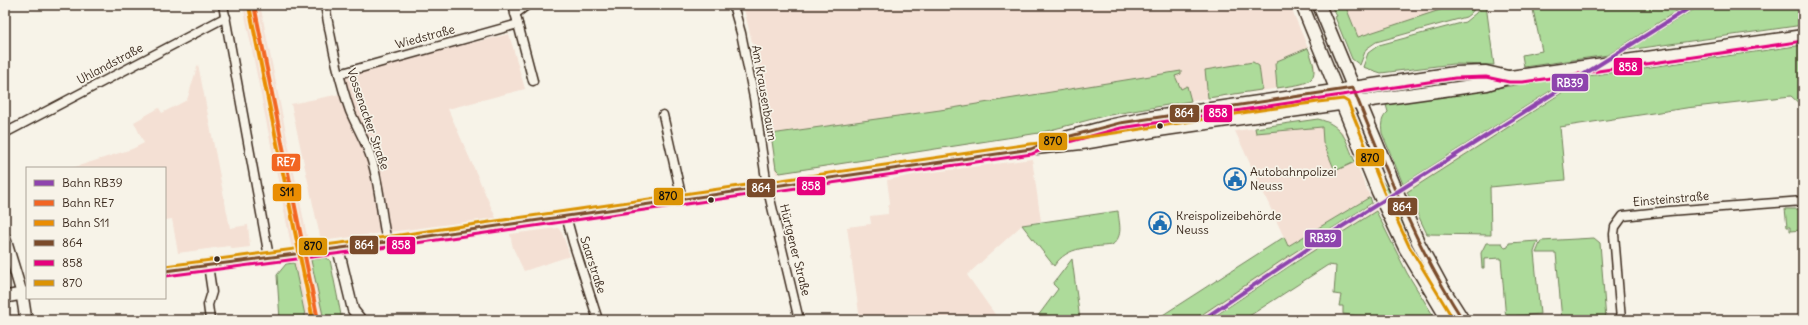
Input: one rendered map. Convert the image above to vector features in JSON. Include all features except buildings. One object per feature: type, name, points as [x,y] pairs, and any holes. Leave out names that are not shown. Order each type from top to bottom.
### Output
[{"type":"main road","points":[[1302,5],[1378,192],[1406,248],[1448,320]]},
{"type":"main road","points":[[1319,5],[1418,242],[1444,290],[1463,320]]},
{"type":"main road","points":[[166,271],[387,242],[682,198],[1031,149],[1086,143],[1162,130],[1487,84],[1510,77],[1616,64],[1803,36]]},
{"type":"main road","points":[[1031,149],[1044,143],[1120,123],[1337,90],[1455,73],[1486,72],[1510,77]]},
{"type":"main road","points":[[5,297],[24,294],[26,320]]},
{"type":"street","points":[[223,5],[270,257]]},
{"type":"street","name":"Vossenacker Straße","points":[[325,5],[339,74],[351,113],[366,142],[373,163],[387,242]]},
{"type":"street","points":[[513,5],[533,81]]},
{"type":"street","points":[[515,14],[527,5]]},
{"type":"street","name":"Am Krausenbaum","points":[[733,5],[741,32],[754,98],[767,186]]},
{"type":"street","name":"Uhlandstraße","points":[[5,133],[226,17]]},
{"type":"street","name":"Wiedstraße","points":[[339,74],[518,24]]},
{"type":"street","points":[[663,116],[682,198]]},
{"type":"street","name":"Hürtgener Straße","points":[[767,186],[799,320]]},
{"type":"street","name":"Einsteinstraße","points":[[1621,320],[1614,234],[1616,227],[1623,216],[1803,201]]},
{"type":"street","name":"Saarstraße","points":[[566,216],[598,320]]},
{"type":"street","points":[[5,238],[24,294]]},
{"type":"street","points":[[338,248],[353,310],[361,320]]},
{"type":"street","points":[[208,265],[212,292],[208,305],[210,320]]},
{"type":"shaded area","points":[[243,5],[260,5],[324,320],[306,320]]},
{"type":"shaded area","points":[[743,5],[959,5],[983,10],[1016,5],[1290,5],[1315,65],[1315,71],[1308,82],[1302,85],[1149,107],[1104,116],[1039,133],[776,174],[765,95]]},
{"type":"shaded area","points":[[1345,5],[1455,5],[1358,38]]},
{"type":"shaded area","points":[[1686,5],[1701,5],[1291,265],[1209,320],[1194,320],[1287,257]]},
{"type":"shaded area","points":[[509,34],[525,89],[448,109],[496,218],[321,241],[291,104],[345,93],[340,74]]},
{"type":"shaded area","points":[[198,64],[230,228],[248,225],[250,247],[233,249],[229,246],[178,253],[172,219],[166,220],[166,167],[75,167],[132,149],[144,143],[134,122],[159,108],[162,113],[187,100]]},
{"type":"shaded area","points":[[1318,119],[1340,129],[1344,134],[1370,197],[1288,246],[1235,131]]},
{"type":"shaded area","points":[[1032,159],[1041,221],[1022,225],[967,275],[999,320],[860,320],[847,227],[871,224],[870,216],[888,214],[888,207],[890,203],[887,180],[919,174]]},
{"type":"shaded area","points":[[558,228],[562,233],[570,256],[524,271],[513,248],[510,234]]},
{"type":"green space","points":[[1330,5],[1345,5],[1358,37],[1455,5],[1478,5],[1466,17],[1376,42],[1366,49],[1360,65],[1352,59],[1335,17],[1337,16]]},
{"type":"green space","points":[[1482,5],[1486,5],[1494,65],[1453,64],[1381,73],[1363,67],[1368,53],[1379,45],[1465,22],[1476,13]]},
{"type":"green space","points":[[1532,5],[1686,5],[1608,55],[1524,67],[1522,55],[1542,51]]},
{"type":"green space","points":[[1701,5],[1803,5],[1803,25],[1628,50]]},
{"type":"green space","points":[[1803,45],[1803,107],[1791,96],[1686,108],[1560,127],[1565,180],[1490,187],[1491,235],[1427,234],[1407,192],[1588,76]]},
{"type":"green space","points":[[1308,48],[1314,69],[1313,76],[1310,80],[1297,85],[1277,88],[1275,64],[1277,61]]},
{"type":"green space","points":[[1253,62],[1259,66],[1261,90],[1208,98],[1205,70]]},
{"type":"green space","points":[[1181,71],[1181,74],[1175,76],[1181,89],[1187,86],[1191,101],[1104,116],[1039,133],[780,173],[776,169],[771,134],[940,110]]},
{"type":"green space","points":[[1574,76],[1403,184],[1382,133],[1382,121],[1388,112],[1386,105]]},
{"type":"green space","points":[[1318,119],[1333,125],[1338,129],[1346,140],[1355,162],[1335,171],[1323,142],[1322,127],[1256,133],[1255,128]]},
{"type":"green space","points":[[1360,129],[1380,178],[1390,192],[1414,247],[1456,320],[1454,320],[1411,249],[1389,204],[1358,130]]},
{"type":"green space","points":[[1370,197],[1372,203],[1287,257],[1194,320],[1155,320],[1284,237],[1288,246]]},
{"type":"green space","points":[[1785,209],[1803,209],[1803,242],[1802,230],[1790,231],[1790,227],[1787,227]]},
{"type":"green space","points":[[1118,211],[1120,230],[1118,238],[1112,245],[1088,247],[1073,251],[1066,254],[1054,266],[1022,225]]},
{"type":"green space","points":[[1376,211],[1407,273],[1436,320],[1392,320],[1343,314],[1343,306],[1339,306],[1341,295],[1334,294],[1336,266],[1328,265],[1243,320],[1209,320],[1291,265]]},
{"type":"green space","points":[[1594,238],[1600,243],[1606,320],[1562,320],[1556,253],[1536,253],[1541,241]]},
{"type":"green space","points":[[1538,241],[1534,252],[1540,314],[1517,316],[1514,317],[1514,320],[1506,320],[1501,258],[1484,259],[1484,268],[1482,268],[1481,253],[1486,243],[1502,243],[1505,248],[1508,247],[1509,243]]},
{"type":"green space","points":[[325,258],[330,260],[342,320],[324,320],[311,260]]},
{"type":"green space","points":[[1072,259],[1080,320],[1035,320],[1058,289],[1053,284]]},
{"type":"green space","points":[[294,263],[306,320],[280,320],[277,275],[286,264]]},
{"type":"rail line","name":"RE7","points":[[254,5],[318,320]]},
{"type":"rail line","name":"RB39","points":[[1202,320],[1327,236],[1694,5]]},
{"type":"rail line","name":"S11","points":[[249,6],[313,320]]},
{"type":"transit line","name":"858","points":[[166,276],[388,247],[1032,154],[1046,148],[1121,128],[1455,78],[1486,77],[1509,82],[1523,82],[1803,41]]},
{"type":"transit line","name":"864","points":[[1353,88],[1402,207],[1430,264],[1463,320]]},
{"type":"transit line","name":"864","points":[[166,271],[387,242],[1031,149],[1044,143],[1120,123],[1353,88]]},
{"type":"transit line","name":"870","points":[[166,266],[386,237],[1343,99],[1348,102],[1383,190],[1409,246],[1452,317]]},
{"type":"place","name":"Autobahnpolizei Neuss","points":[[1235,179]]},
{"type":"place","name":"Kreispolizeibehörde Neuss","points":[[1160,223]]}]
